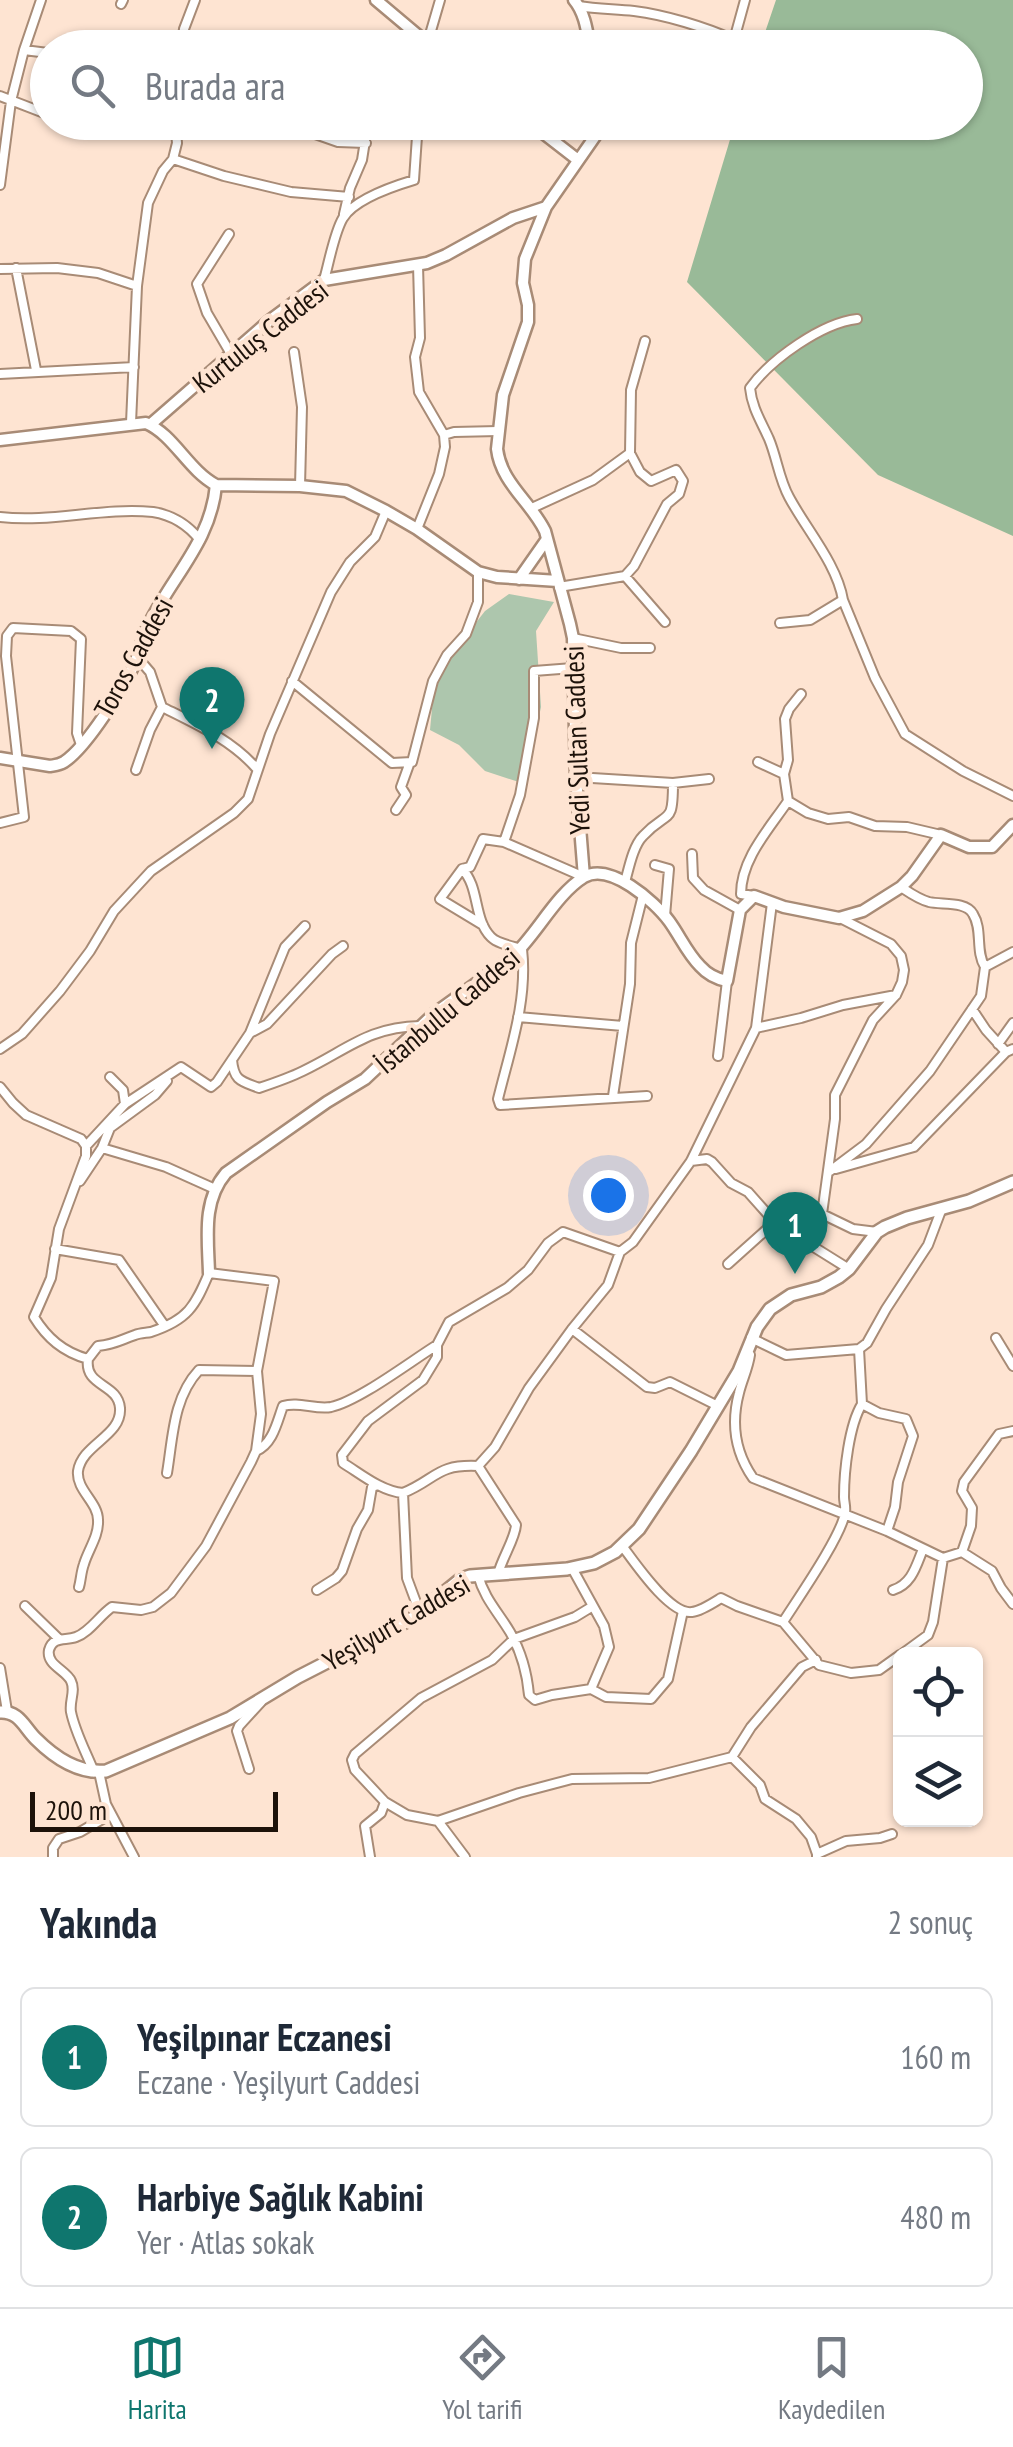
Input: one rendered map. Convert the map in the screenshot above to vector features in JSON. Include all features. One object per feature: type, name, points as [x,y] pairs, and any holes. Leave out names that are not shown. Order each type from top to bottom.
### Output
[{"type":"main road","points":[[877,1232],[896,1222],[1012,1185]]},
{"type":"main road","name":"Yeşilyurt Caddesi","points":[[96,1772],[210,1728],[420,1613],[461,1579],[572,1568],[594,1563],[622,1547],[648,1518],[718,1406],[764,1316],[777,1302],[828,1283],[849,1268],[877,1232]]},
{"type":"main road","points":[[3,1712],[21,1719],[35,1738],[69,1765],[96,1772]]},
{"type":"street","points":[[31,30],[41,0]]},
{"type":"street","points":[[184,30],[195,0]]},
{"type":"street","points":[[376,0],[411,30]]},
{"type":"street","points":[[433,30],[440,0]]},
{"type":"street","points":[[736,30],[746,0]]},
{"type":"street","points":[[576,3],[611,11],[636,11],[704,30]]},
{"type":"street","points":[[576,3],[587,30]]},
{"type":"street","points":[[0,185],[12,101],[30,32]]},
{"type":"street","points":[[24,50],[30,51]]},
{"type":"street","points":[[0,96],[30,108]]},
{"type":"street","points":[[131,423],[137,286],[148,203],[163,170],[174,158],[176,140]]},
{"type":"street","points":[[324,280],[366,142],[332,140]]},
{"type":"street","points":[[343,217],[386,189],[414,180],[417,140]]},
{"type":"street","points":[[552,140],[578,160]]},
{"type":"street","name":"Yedi Sultan Caddesi","points":[[584,877],[576,777],[573,638],[547,539],[532,508],[517,494],[501,466],[498,431],[506,381],[528,322],[523,271],[530,244],[546,207],[592,140]]},
{"type":"street","points":[[174,158],[224,176],[290,192],[348,197]]},
{"type":"street","name":"Kurtuluş Caddesi","points":[[152,424],[269,321],[324,280],[418,265],[446,255],[513,218],[546,207]]},
{"type":"street","points":[[229,234],[198,284],[207,313],[231,354]]},
{"type":"street","points":[[416,529],[439,474],[445,447],[444,435],[419,392],[415,357],[420,338],[418,265]]},
{"type":"street","points":[[16,268],[36,370]]},
{"type":"street","points":[[0,269],[57,268],[98,273],[137,286]]},
{"type":"street","points":[[857,319],[844,320],[771,365],[750,388],[756,416],[769,439],[788,496],[841,590],[875,678],[906,734],[963,771],[1013,796]]},
{"type":"street","points":[[0,440],[131,423],[152,424],[216,485],[300,486],[346,492],[386,510],[478,572],[558,584],[625,576],[666,504],[679,494],[683,481],[676,470],[651,481],[640,472],[630,454],[632,390],[645,341]]},
{"type":"street","points":[[294,352],[302,408],[300,486]]},
{"type":"street","points":[[0,374],[134,367]]},
{"type":"street","points":[[444,435],[498,431]]},
{"type":"street","points":[[532,508],[592,480],[630,454]]},
{"type":"street","name":"Toros Caddesi","points":[[0,758],[50,766],[68,759],[81,745],[118,696],[150,622],[200,540],[211,515],[216,485]]},
{"type":"street","points":[[0,1049],[22,1034],[60,991],[114,912],[151,871],[248,799],[292,681],[331,592],[350,562],[375,537],[386,510]]},
{"type":"street","points":[[0,517],[26,520],[155,512],[180,521],[200,540]]},
{"type":"street","points":[[518,579],[547,539]]},
{"type":"street","points":[[396,810],[406,795],[401,787],[412,762],[433,681],[447,655],[466,634],[478,602],[478,572]]},
{"type":"street","points":[[625,576],[665,622]]},
{"type":"street","points":[[780,623],[810,620],[842,600]]},
{"type":"street","points":[[0,824],[24,817],[6,656],[6,636],[13,628],[71,631],[81,639],[81,745]]},
{"type":"street","points":[[573,638],[621,648],[650,648]]},
{"type":"street","points":[[137,657],[150,672],[162,707],[227,741],[257,769]]},
{"type":"street","points":[[504,842],[520,795],[534,718],[534,671],[573,668]]},
{"type":"street","points":[[292,681],[392,763],[410,762]]},
{"type":"street","points":[[801,694],[785,720],[788,801],[752,854],[740,880],[740,894],[839,918],[892,944],[904,970],[896,995],[874,1020],[835,1095],[822,1214]]},
{"type":"street","points":[[136,770],[162,707]]},
{"type":"street","points":[[758,762],[784,774]]},
{"type":"street","points":[[576,777],[673,783],[709,778]]},
{"type":"street","points":[[625,882],[640,837],[667,818],[673,808],[673,783]]},
{"type":"street","points":[[788,801],[808,813],[828,818],[849,817],[875,826],[908,827],[969,847],[992,847],[1013,824]]},
{"type":"street","points":[[839,918],[863,911],[902,886],[941,835]]},
{"type":"street","points":[[483,925],[440,899],[462,870],[470,867],[482,839],[504,842],[584,877],[598,873],[625,882],[665,916],[701,968],[727,981]]},
{"type":"street","points":[[692,854],[693,878],[704,890],[740,910]]},
{"type":"street","points":[[655,865],[669,869],[665,916]]},
{"type":"street","points":[[462,870],[470,877],[483,925],[493,939],[522,949],[524,978],[498,1099],[500,1105],[648,1096]]},
{"type":"street","name":"İstanbullu Caddesi","points":[[215,1189],[233,1167],[365,1079],[420,1026],[522,949],[584,877]]},
{"type":"street","points":[[826,1184],[830,1171],[866,1144],[930,1071],[981,996],[985,967],[972,912],[966,906],[916,898],[902,886]]},
{"type":"street","points":[[613,1096],[630,984],[632,943],[643,896]]},
{"type":"street","points":[[718,1056],[740,910],[754,896]]},
{"type":"street","points":[[478,1466],[495,1447],[529,1388],[608,1285],[620,1252],[633,1242],[691,1161],[756,1028],[772,903]]},
{"type":"street","points":[[86,1146],[125,1104],[180,1067],[211,1087],[218,1081],[250,1033],[285,947],[305,926]]},
{"type":"street","points":[[250,1033],[268,1024],[343,946]]},
{"type":"street","points":[[985,967],[1013,952]]},
{"type":"street","points":[[756,1028],[896,995]]},
{"type":"street","points":[[830,1171],[914,1147],[1006,1053],[972,1009]]},
{"type":"street","points":[[518,1018],[623,1026]]},
{"type":"street","points":[[998,1044],[1013,1024]]},
{"type":"street","points":[[218,1081],[240,1081],[259,1088],[303,1071],[356,1040],[400,1026],[420,1026]]},
{"type":"street","points":[[232,1060],[233,1072],[240,1081]]},
{"type":"street","points":[[72,1192],[102,1148],[110,1128],[155,1096],[172,1073]]},
{"type":"street","points":[[110,1077],[124,1090],[125,1104]]},
{"type":"street","points":[[0,1087],[26,1114],[81,1139],[86,1146],[86,1156],[59,1228],[51,1278],[34,1317],[46,1336],[88,1359]]},
{"type":"street","points":[[79,1587],[99,1524],[79,1481],[78,1470],[89,1450],[114,1425],[120,1406],[109,1389],[90,1375],[88,1359],[98,1346],[113,1345],[164,1325],[196,1304],[209,1273],[208,1218],[215,1189],[166,1166],[102,1148]]},
{"type":"street","points":[[691,1161],[712,1162],[731,1183],[748,1192],[789,1238],[809,1244],[849,1268]]},
{"type":"street","points":[[942,1208],[928,1245],[859,1350],[786,1355],[751,1338],[734,1426],[753,1478],[888,1530],[943,1558],[962,1552],[992,1570],[1013,1604]]},
{"type":"street","points":[[728,1264],[776,1221],[822,1214],[853,1228],[877,1232]]},
{"type":"street","points":[[478,1466],[443,1469],[396,1493],[343,1463],[342,1455],[368,1421],[423,1380],[437,1357],[437,1344],[449,1322],[506,1288],[563,1232],[620,1252]]},
{"type":"street","points":[[54,1250],[119,1260],[164,1325]]},
{"type":"street","points":[[134,1857],[106,1804],[72,1716],[74,1692],[70,1676],[49,1655],[58,1639],[79,1636],[112,1607],[141,1610],[152,1607],[171,1592],[206,1546],[256,1451],[261,1414],[257,1371],[274,1281],[209,1273]]},
{"type":"street","points":[[572,1329],[646,1387],[670,1382],[718,1406]]},
{"type":"street","points":[[996,1338],[1013,1366]]},
{"type":"street","points":[[256,1451],[271,1438],[283,1406],[335,1406],[437,1344]]},
{"type":"street","points":[[783,1622],[846,1515],[848,1464],[856,1415],[862,1404],[859,1350]]},
{"type":"street","points":[[167,1473],[178,1405],[186,1384],[199,1370],[257,1371]]},
{"type":"street","points":[[862,1404],[906,1420],[913,1436],[888,1530]]},
{"type":"street","points":[[962,1552],[971,1526],[972,1508],[962,1491],[964,1482],[999,1434],[1013,1432]]},
{"type":"street","points":[[478,1466],[516,1525],[498,1574]]},
{"type":"street","points":[[317,1590],[342,1571],[368,1510],[372,1487],[378,1485]]},
{"type":"street","points":[[402,1493],[407,1578],[420,1613]]},
{"type":"street","points":[[622,1547],[655,1589],[683,1611],[693,1612],[721,1598],[783,1622],[820,1665],[852,1672],[879,1670],[893,1660]]},
{"type":"street","points":[[894,1590],[904,1586],[913,1574],[923,1549]]},
{"type":"street","points":[[912,1647],[928,1635],[943,1558]]},
{"type":"street","points":[[572,1568],[604,1626],[608,1647],[591,1689]]},
{"type":"street","points":[[478,1575],[488,1601],[522,1656],[535,1700],[591,1689],[606,1697],[652,1699],[668,1679],[683,1611]]},
{"type":"street","points":[[25,1606],[58,1639]]},
{"type":"street","points":[[593,1606],[575,1617],[514,1639],[492,1660],[420,1698],[355,1754],[355,1770],[386,1802],[406,1815],[438,1822],[572,1779],[649,1778],[732,1757],[802,1666],[816,1660]]},
{"type":"street","points":[[0,1668],[3,1712]]},
{"type":"street","points":[[249,1768],[239,1726],[264,1698]]},
{"type":"street","points":[[732,1757],[760,1785],[766,1798],[796,1819],[818,1855],[846,1841],[892,1834]]},
{"type":"street","points":[[370,1857],[365,1826],[382,1813],[386,1802]]},
{"type":"street","points":[[52,1857],[59,1838],[80,1832],[111,1814]]},
{"type":"street","points":[[438,1822],[466,1857]]},
{"type":"green space","points":[[776,0],[1013,0],[1013,536],[878,475],[687,282],[730,140],[983,140],[983,30],[766,30]]},
{"type":"green space","points":[[509,594],[554,602],[536,631],[541,707],[525,784],[485,771],[459,745],[430,730],[434,687],[457,647],[485,611]]},
{"type":"place","name":"Harbiye Sağlık Kabini","points":[[212,749]]},
{"type":"place","name":"Yeşilpınar Eczanesi","points":[[795,1274]]}]
